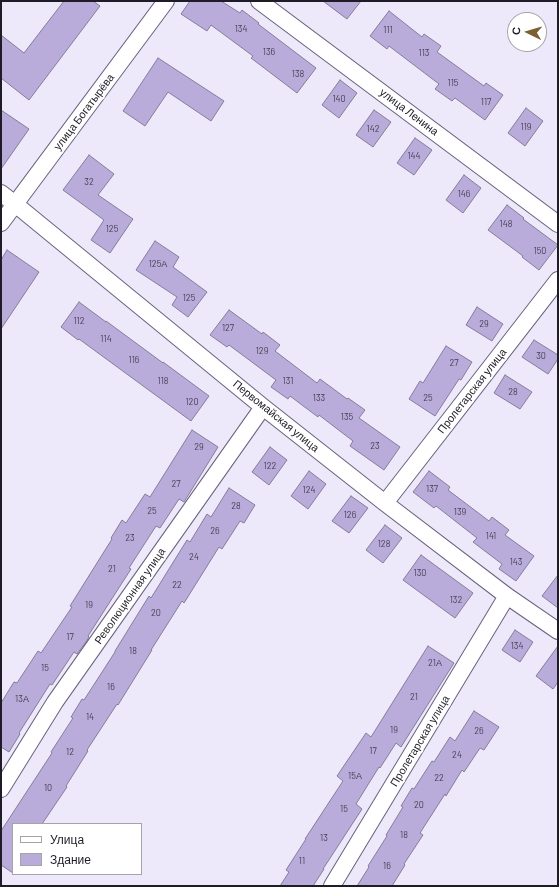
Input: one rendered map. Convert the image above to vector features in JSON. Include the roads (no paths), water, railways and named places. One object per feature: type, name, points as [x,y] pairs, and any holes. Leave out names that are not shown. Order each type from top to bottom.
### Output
[{"type":"street","name":"улица Богатырёва","points":[[1,223],[166,1]]},
{"type":"street","name":"улица Ленина","points":[[259,1],[558,224]]},
{"type":"street","name":"Первомайская улица","points":[[1,193],[263,407],[385,503],[507,596],[558,631]]},
{"type":"street","name":"Пролетарская улица","points":[[385,503],[558,280]]},
{"type":"street","name":"Революционная улица","points":[[1,789],[55,702],[263,407]]},
{"type":"street","name":"Пролетарская улица","points":[[332,886],[507,596]]}]
